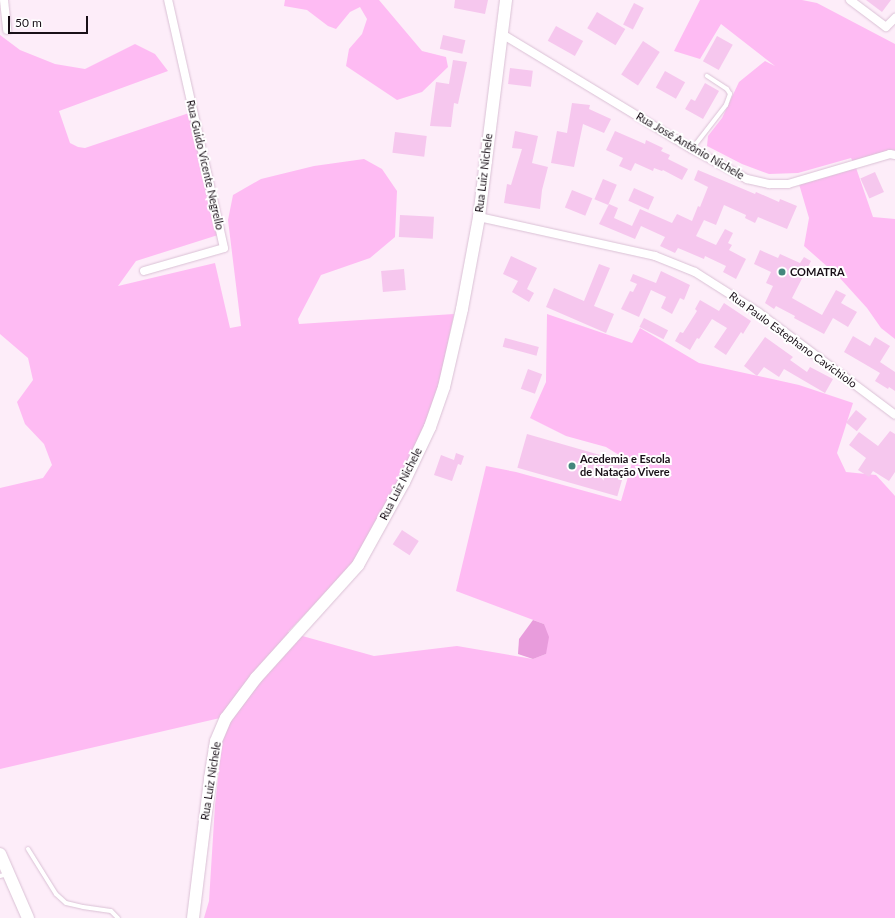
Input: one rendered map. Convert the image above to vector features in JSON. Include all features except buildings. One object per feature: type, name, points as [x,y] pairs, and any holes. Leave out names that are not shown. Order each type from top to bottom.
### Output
[{"type":"street","points":[[4,0],[8,30]]},
{"type":"street","name":"Rua Guido Vicente Negrello","points":[[144,271],[224,248],[168,0]]},
{"type":"street","name":"Rua Luiz Nichele","points":[[193,918],[216,741],[226,718],[256,678],[358,565],[404,482],[430,427],[444,387],[462,309],[479,217],[506,0]]},
{"type":"street","points":[[850,0],[886,27],[895,18]]},
{"type":"street","name":"Rua José Antônio Nichele","points":[[502,34],[692,149],[747,179],[769,184],[788,184],[890,154],[895,155]]},
{"type":"street","name":"Rua Paulo Estephano Cavichiolo","points":[[479,217],[655,256],[695,272],[758,312],[895,415]]},
{"type":"street","points":[[0,854],[4,875],[28,918]]},
{"type":"lane","points":[[692,149],[726,105],[730,94],[727,88],[707,76]]},
{"type":"lane","points":[[28,849],[56,894],[66,903],[83,908],[111,911],[118,918]]},
{"type":"shaded area","points":[[285,0],[379,0],[422,51],[446,57],[448,67],[422,92],[397,100],[346,66],[349,49],[362,34],[367,19],[360,7],[350,12],[336,29],[328,26],[307,10],[284,6]]},
{"type":"shaded area","points":[[700,0],[802,0],[817,3],[895,44],[895,151],[889,150],[854,162],[873,217],[895,219],[895,339],[881,328],[867,308],[838,276],[804,246],[809,218],[799,184],[853,162],[851,158],[798,173],[769,174],[742,164],[707,146],[708,136],[722,118],[739,82],[765,61],[775,66],[721,24],[700,59],[674,51]]},
{"type":"shaded area","points":[[0,35],[20,50],[55,64],[85,69],[135,44],[155,54],[168,71],[59,111],[70,143],[78,147],[85,148],[189,113],[218,235],[136,261],[118,286],[215,263],[230,328],[241,326],[228,220],[233,195],[261,179],[314,166],[364,159],[382,169],[397,191],[395,237],[370,258],[321,275],[298,319],[299,324],[454,314],[440,380],[425,428],[393,493],[351,566],[288,632],[374,656],[457,646],[533,659],[546,654],[544,624],[456,591],[486,466],[516,472],[621,501],[632,463],[606,447],[566,436],[530,418],[546,382],[547,314],[632,343],[640,328],[699,363],[799,385],[853,403],[837,453],[846,472],[876,475],[895,496],[895,918],[204,918],[209,901],[215,805],[221,753],[220,718],[0,769],[0,488],[43,478],[52,465],[44,444],[25,424],[17,402],[33,380],[28,358],[0,334]]},
{"type":"shaded area","points":[[533,620],[544,624],[549,637],[546,654],[533,659],[518,654],[519,639]]},
{"type":"place","name":"COMATRA","points":[[782,272]]},
{"type":"place","name":"Acedemia e Escola de Natação Vivere","points":[[572,466]]}]
